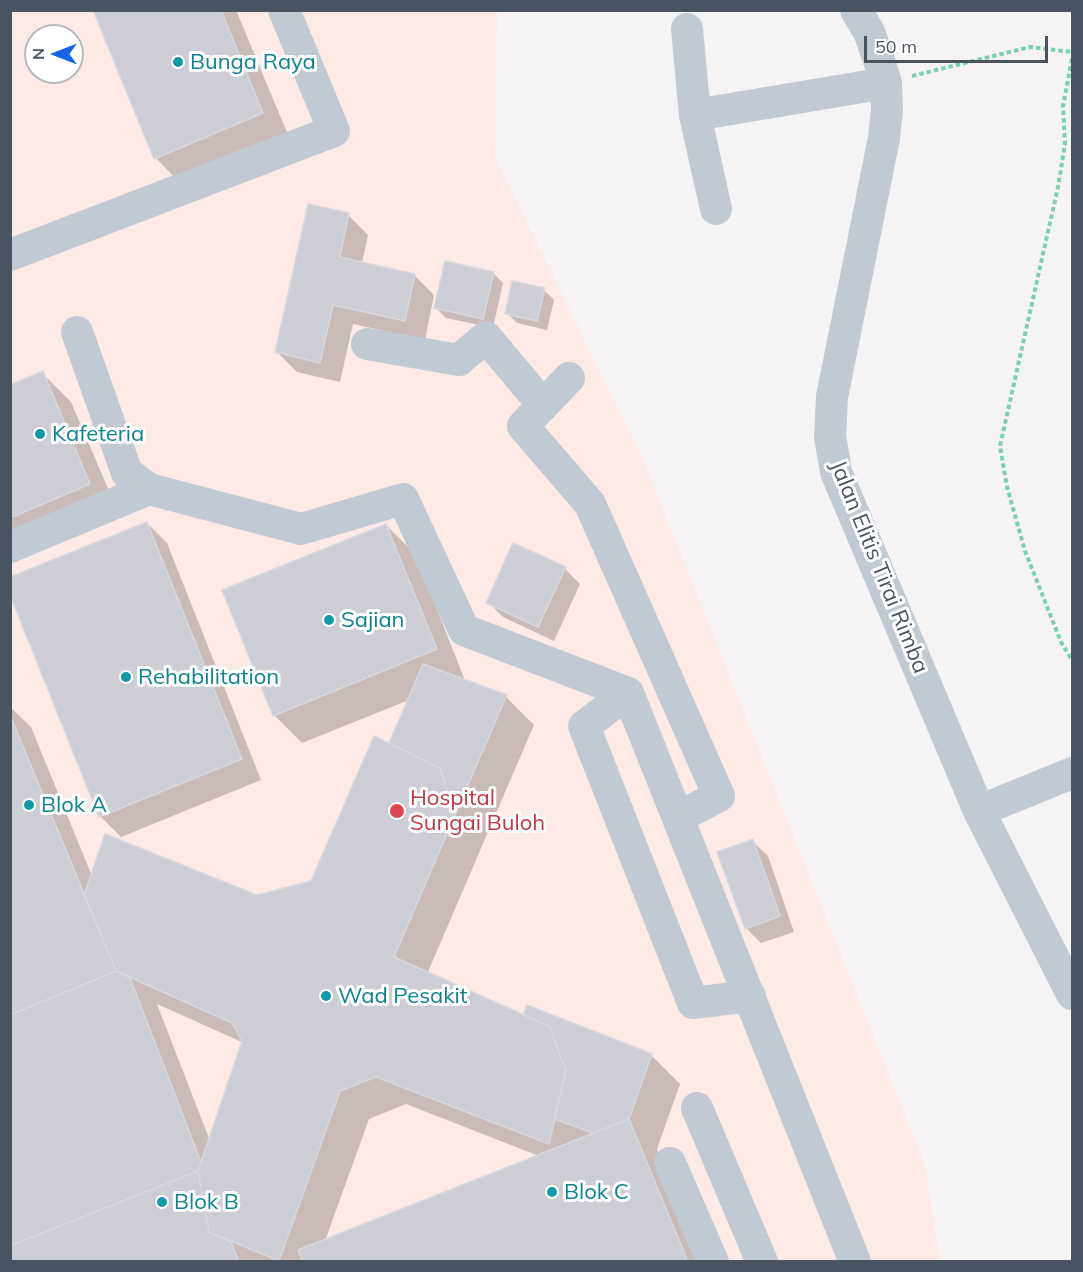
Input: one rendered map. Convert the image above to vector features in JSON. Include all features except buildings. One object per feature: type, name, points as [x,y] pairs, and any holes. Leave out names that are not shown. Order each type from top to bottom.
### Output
[{"type":"street","points":[[10,255],[334,130],[284,10]]},
{"type":"street","name":"Jalan Elitis Tirai Rimba","points":[[856,10],[869,32],[886,83],[884,138],[832,397],[830,436],[836,472],[979,810],[1072,994]]},
{"type":"street","points":[[687,29],[695,115],[716,208]]},
{"type":"street","points":[[695,115],[886,83]]},
{"type":"street","points":[[77,332],[127,472],[149,489],[301,529],[404,499],[464,630],[628,693],[855,1262]]},
{"type":"street","points":[[367,344],[459,360],[486,337],[543,405]]},
{"type":"street","points":[[569,378],[523,426],[591,504],[719,796],[679,818]]},
{"type":"street","points":[[10,547],[149,489]]},
{"type":"street","points":[[628,693],[584,726],[688,992],[693,1003],[750,996]]},
{"type":"street","points":[[979,810],[1072,773]]},
{"type":"street","points":[[697,1108],[762,1262]]},
{"type":"street","points":[[670,1163],[713,1262]]},
{"type":"path","points":[[886,83],[1030,47],[1072,51]]},
{"type":"path","points":[[1072,59],[1063,106],[1065,144],[1058,186],[1000,446],[1007,487],[1025,551],[1061,642],[1072,660]]},
{"type":"shaded area","name":"Hospital Sungai Buloh","points":[[10,11],[497,11],[495,158],[642,457],[925,1165],[940,1261],[11,1261]]},
{"type":"place","name":"Bunga Raya","points":[[178,62]]},
{"type":"place","name":"Kafeteria","points":[[40,434]]},
{"type":"place","name":"Sajian","points":[[329,620]]},
{"type":"place","name":"Rehabilitation","points":[[126,677]]},
{"type":"place","name":"Blok A","points":[[29,805]]},
{"type":"place","name":"Hospital Sungai Buloh","points":[[397,811]]},
{"type":"place","name":"Wad Pesakit","points":[[326,996]]},
{"type":"place","name":"Blok C","points":[[552,1192]]},
{"type":"place","name":"Blok B","points":[[162,1202]]}]
